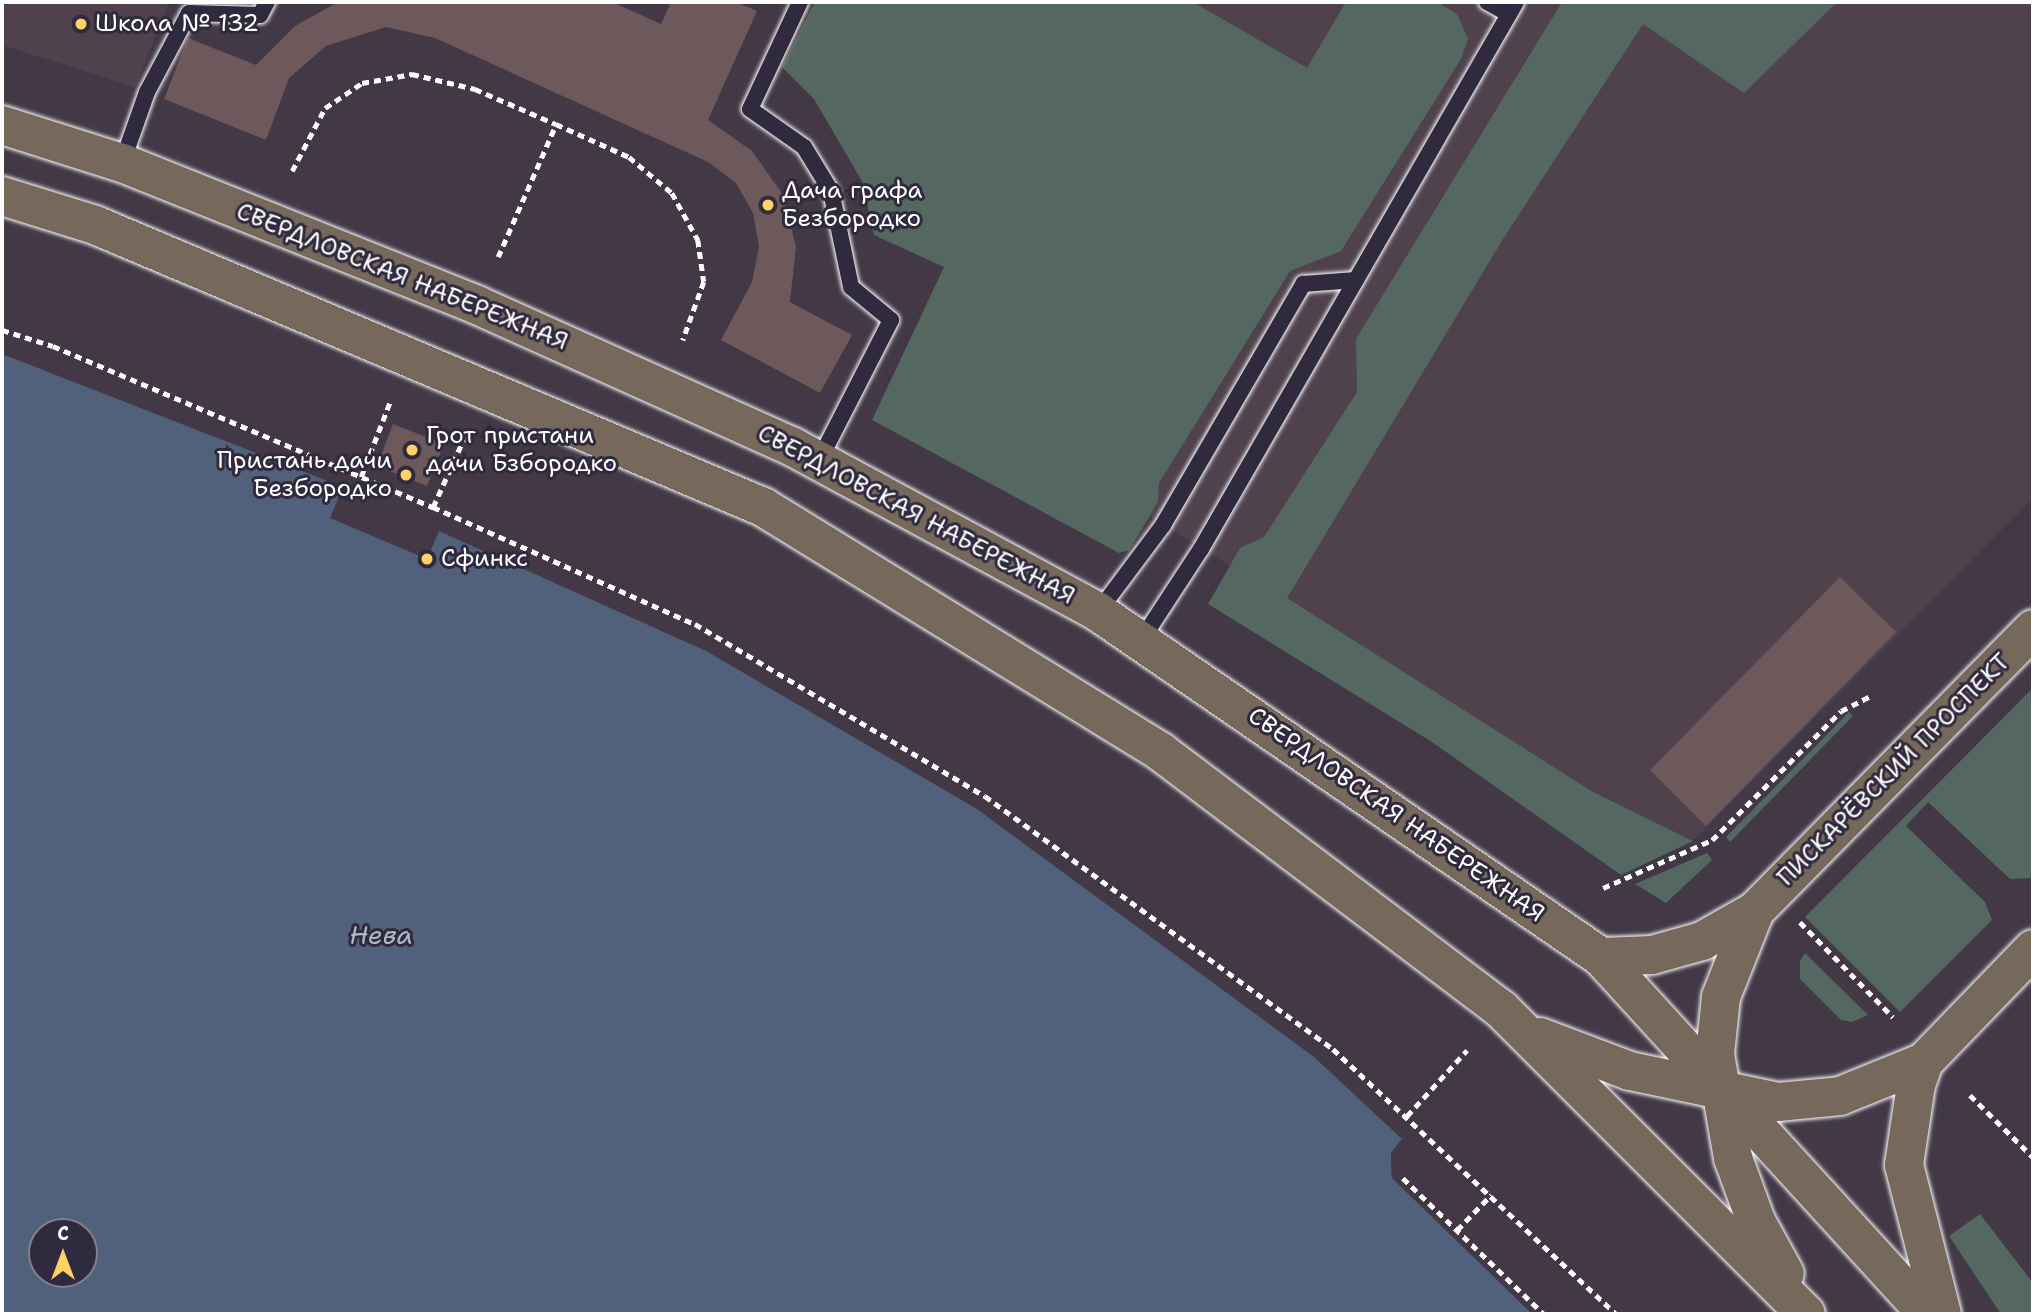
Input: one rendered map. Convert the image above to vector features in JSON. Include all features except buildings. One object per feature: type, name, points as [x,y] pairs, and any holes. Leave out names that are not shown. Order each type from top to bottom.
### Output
[{"type":"main road","name":"СВЕРДЛОВСКАЯ НАБЕРЕЖНАЯ","points":[[2,125],[122,163],[477,305],[819,461],[1098,612],[1142,639],[1601,957],[1720,1091],[1927,1314]]},
{"type":"main road","points":[[2,196],[95,225],[763,507],[1161,752],[1527,1032],[1806,1314]]},
{"type":"main road","name":"ПИСКАРЁВСКИЙ ПРОСПЕКТ","points":[[1601,957],[1652,955],[1702,941],[1755,911],[2033,629]]},
{"type":"main road","name":"ПИСКАРЁВСКИЙ ПРОСПЕКТ","points":[[1720,1091],[1715,1054],[1721,997],[1755,911]]},
{"type":"main road","points":[[1527,1032],[1630,1071],[1720,1091],[1778,1102],[1840,1096],[1924,1062],[2033,948]]},
{"type":"main road","points":[[1924,1062],[1904,1137],[1904,1165],[1942,1314]]},
{"type":"main road","points":[[1720,1091],[1733,1158],[1756,1221],[1806,1314]]},
{"type":"lane","points":[[122,163],[147,92],[188,13],[260,15],[267,2]]},
{"type":"lane","points":[[800,2],[750,109],[804,147],[831,191],[851,287],[891,320],[819,461]]},
{"type":"lane","points":[[1142,639],[1171,600],[1513,8],[1487,2]]},
{"type":"lane","points":[[1098,612],[1163,525],[1303,284],[1356,280]]},
{"type":"path","points":[[292,171],[325,108],[362,83],[412,74],[475,89],[556,124],[629,157],[672,193],[698,240],[704,282],[683,340]]},
{"type":"path","points":[[498,257],[556,124]]},
{"type":"path","points":[[2,330],[53,346],[433,507],[695,624],[985,796],[1333,1049],[1408,1116],[1616,1314]]},
{"type":"path","points":[[361,477],[390,402]]},
{"type":"path","points":[[433,507],[466,434]]},
{"type":"path","points":[[1603,888],[1712,840],[1841,711],[1870,696]]},
{"type":"path","points":[[1800,922],[1893,1017]]},
{"type":"path","points":[[1408,1116],[1467,1050]]},
{"type":"path","points":[[1970,1095],[2033,1157]]},
{"type":"path","points":[[1402,1178],[1544,1314]]},
{"type":"path","points":[[1457,1230],[1491,1195]]},
{"type":"shaded area","name":"Школа № 132","points":[[2,2],[169,2],[135,87],[2,45]]},
{"type":"shaded area","points":[[815,2],[2033,2],[2033,498],[1693,841],[1593,792],[1150,516],[895,380],[944,267],[874,235],[862,181],[814,99],[782,67]]},
{"type":"green space","points":[[815,2],[1193,2],[1307,68],[1346,2],[1437,2],[1457,14],[1468,39],[1461,59],[1341,251],[1290,271],[1159,483],[1158,501],[1150,516],[1129,550],[1119,553],[872,420],[944,267],[874,235],[862,181],[814,99],[782,67]]},
{"type":"green space","points":[[1562,2],[1837,2],[1744,93],[1643,24],[1503,239],[1287,598],[1593,792],[1693,841],[1621,875],[1432,742],[1208,604],[1240,548],[1264,537],[1357,392],[1356,339]]},
{"type":"green space","points":[[2033,688],[2033,878],[2010,879],[1928,802],[1906,826],[1985,902],[1992,920],[1900,1012],[1805,917]]},
{"type":"green space","points":[[1849,712],[1853,716],[1730,842],[1726,837]]},
{"type":"green space","points":[[1707,853],[1712,860],[1666,903],[1635,884]]},
{"type":"green space","points":[[1805,953],[1868,1015],[1852,1022],[1841,1020],[1800,979],[1800,961]]},
{"type":"green space","points":[[1980,1214],[2033,1283],[2033,1314],[2001,1314],[1949,1236]]},
{"type":"water","name":"Нева","points":[[2,354],[343,487],[330,518],[427,559],[439,531],[706,651],[977,809],[1314,1057],[1402,1139],[1391,1153],[1392,1178],[1532,1314],[2,1314]]},
{"type":"pier","points":[[1402,1139],[1394,1154],[1395,1177],[1536,1314],[1392,1178],[1391,1153]]},
{"type":"place","name":"Школа № 132","points":[[81,24]]},
{"type":"place","name":"Дача графа Безбородко","points":[[768,205]]},
{"type":"place","name":"Грот пристани дачи Бзбородко","points":[[412,450]]},
{"type":"place","name":"Пристань дачи Безбородко","points":[[406,475]]},
{"type":"place","name":"Сфинкс","points":[[427,559]]}]
